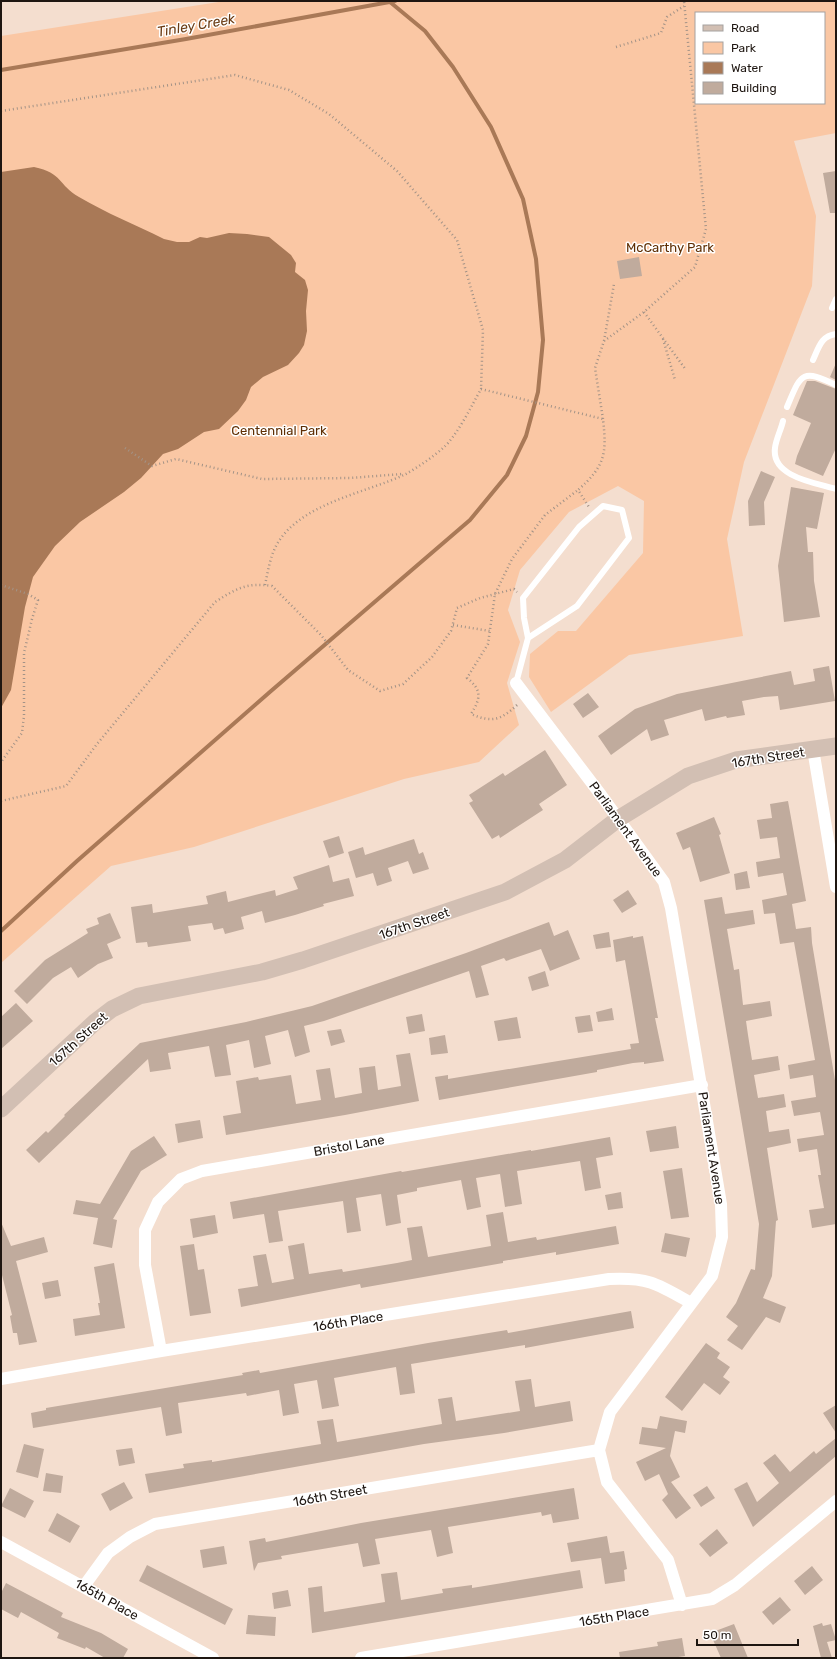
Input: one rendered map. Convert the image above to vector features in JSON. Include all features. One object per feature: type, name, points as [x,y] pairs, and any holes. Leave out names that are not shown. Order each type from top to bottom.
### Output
[{"type":"street","name":"Parliament Avenue","points":[[516,683],[664,882],[671,908],[721,1204],[722,1237],[712,1276],[610,1412],[599,1450]]},
{"type":"street","name":"167th Street","points":[[1,1109],[95,1022],[112,1009],[128,1000],[154,992],[225,980],[276,968],[505,892],[565,860],[618,819],[688,776],[736,760],[836,746]]},
{"type":"street","points":[[813,749],[836,887]]},
{"type":"street","name":"Bristol Lane","points":[[161,1351],[145,1265],[145,1230],[158,1202],[181,1179],[202,1171],[702,1085]]},
{"type":"street","name":"166th Place","points":[[1,1379],[161,1351],[609,1279],[642,1279],[656,1283],[691,1303]]},
{"type":"street","points":[[599,1450],[607,1482],[668,1560],[682,1605]]},
{"type":"street","name":"166th Street","points":[[84,1586],[108,1553],[130,1537],[155,1524],[599,1450]]},
{"type":"street","name":"165th Place","points":[[360,1658],[712,1599],[735,1585],[836,1501]]},
{"type":"street","name":"165th Place","points":[[1,1542],[84,1586],[212,1658]]},
{"type":"lane","points":[[832,308],[836,299]]},
{"type":"lane","points":[[813,360],[822,340],[828,336],[836,334]]},
{"type":"lane","points":[[787,407],[798,380],[804,376],[812,375],[836,385]]},
{"type":"lane","points":[[783,421],[775,448],[775,458],[780,468],[790,474],[836,489]]},
{"type":"lane","points":[[516,683],[528,638],[524,618],[523,598],[579,527],[603,506],[622,510],[629,538],[578,606],[528,638]]},
{"type":"path","points":[[604,341],[644,312],[695,267],[706,228],[684,1]]},
{"type":"path","points":[[616,47],[661,33],[667,17],[684,6]]},
{"type":"path","points":[[1,111],[235,75],[289,90],[329,114],[397,171],[457,240],[483,330],[481,389],[460,425],[444,447],[406,473],[324,505],[295,524],[277,544],[270,562],[264,585]]},
{"type":"path","points":[[519,704],[509,712],[490,720],[471,714],[477,704],[479,693],[476,684],[467,678],[488,644],[495,594],[512,559],[546,515],[578,490],[600,469],[606,443],[595,368],[604,341],[614,284]]},
{"type":"path","points":[[644,312],[686,370]]},
{"type":"path","points":[[662,337],[675,380]]},
{"type":"path","points":[[481,389],[603,419]]},
{"type":"path","points":[[125,448],[152,466],[176,459],[262,479],[350,478],[406,473]]},
{"type":"path","points":[[578,490],[594,514]]},
{"type":"path","points":[[1,585],[28,594],[38,600],[24,653],[24,716],[22,733],[1,762]]},
{"type":"path","points":[[1,800],[34,795],[66,786],[98,744],[215,602],[240,587],[264,585],[272,586],[321,635],[348,670],[380,691],[403,684],[432,656],[451,631],[457,608],[480,598],[514,589],[523,598]]},
{"type":"path","points":[[453,625],[490,631]]},
{"type":"green space","name":"Centennial Park","points":[[225,1],[836,1],[836,133],[794,141],[816,216],[812,286],[744,462],[727,539],[743,636],[629,655],[551,712],[529,677],[530,654],[558,631],[576,631],[643,553],[644,501],[618,486],[569,512],[520,570],[508,610],[520,642],[507,683],[519,725],[479,762],[404,779],[194,847],[111,866],[1,963],[1,36]]},
{"type":"water","points":[[34,167],[55,176],[72,193],[89,203],[164,239],[177,242],[189,242],[200,237],[207,238],[229,233],[269,237],[291,255],[296,263],[295,272],[305,280],[308,290],[306,311],[307,331],[304,345],[299,353],[288,365],[263,377],[251,387],[246,400],[238,411],[219,429],[204,432],[178,449],[163,454],[141,478],[124,492],[80,522],[55,546],[33,577],[25,607],[11,690],[1,708],[1,172]]},
{"type":"building","points":[[836,171],[836,213],[830,213],[823,173]]},
{"type":"building","points":[[639,257],[642,276],[620,279],[617,261]]},
{"type":"building","points":[[836,363],[836,380],[830,377]]},
{"type":"building","points":[[807,381],[815,381],[836,389],[836,448],[823,476],[795,464],[811,423],[793,415]]},
{"type":"building","points":[[761,471],[775,477],[764,502],[765,525],[749,526],[748,501]]},
{"type":"building","points":[[791,487],[824,493],[817,529],[806,527],[808,552],[813,552],[814,581],[820,617],[784,622],[778,566]]},
{"type":"building","points":[[829,666],[835,701],[780,710],[778,696],[764,697],[742,701],[745,715],[727,718],[726,716],[705,721],[702,709],[664,720],[669,735],[651,741],[647,729],[611,755],[598,736],[635,709],[677,694],[791,671],[794,685],[815,681],[813,669]]},
{"type":"building","points":[[588,693],[599,707],[583,718],[573,704]]},
{"type":"building","points":[[545,750],[567,785],[539,804],[543,810],[500,838],[499,835],[492,839],[469,803],[473,801],[469,795],[503,773],[505,776]]},
{"type":"building","points":[[788,801],[806,901],[792,904],[796,929],[811,927],[812,943],[836,1086],[836,1224],[812,1228],[809,1210],[824,1208],[818,1175],[821,1175],[817,1149],[799,1152],[797,1139],[824,1135],[820,1112],[794,1116],[791,1101],[816,1097],[813,1075],[790,1079],[788,1065],[815,1060],[794,942],[780,944],[775,913],[764,914],[762,900],[787,895],[783,873],[758,877],[756,862],[780,858],[777,837],[760,839],[757,820],[772,818],[770,804]]},
{"type":"building","points":[[714,817],[721,834],[719,835],[730,873],[700,882],[690,847],[683,850],[676,833]]},
{"type":"building","points":[[339,836],[344,853],[329,858],[323,841]]},
{"type":"building","points":[[414,839],[419,854],[423,852],[429,869],[413,874],[408,861],[388,868],[392,881],[377,886],[373,873],[356,878],[348,852],[363,847],[365,855]]},
{"type":"building","points":[[329,865],[333,882],[349,878],[354,896],[323,904],[324,906],[265,923],[262,911],[241,917],[244,929],[225,934],[223,928],[214,930],[212,923],[188,926],[191,941],[148,947],[147,942],[136,943],[131,907],[152,904],[153,913],[208,904],[206,896],[226,891],[228,902],[275,890],[276,896],[298,889],[293,877]]},
{"type":"building","points":[[747,871],[750,888],[736,890],[734,874]]},
{"type":"building","points":[[628,890],[637,904],[622,913],[613,900]]},
{"type":"building","points":[[722,897],[725,914],[753,910],[755,924],[727,929],[734,970],[739,969],[743,1005],[770,1001],[772,1016],[746,1021],[748,1035],[752,1060],[778,1056],[780,1070],[754,1075],[758,1098],[784,1094],[786,1107],[766,1111],[769,1132],[789,1129],[791,1143],[767,1148],[778,1220],[776,1221],[772,1276],[763,1298],[786,1307],[780,1323],[766,1317],[742,1350],[727,1340],[738,1326],[726,1317],[736,1303],[751,1269],[755,1270],[759,1224],[704,900]]},
{"type":"building","points":[[110,913],[121,938],[107,944],[113,958],[98,964],[78,978],[71,967],[53,978],[27,1004],[14,991],[45,960],[88,933],[86,929],[99,924],[97,918]]},
{"type":"building","points":[[549,922],[554,936],[568,930],[580,959],[550,971],[541,949],[506,961],[504,958],[481,966],[489,995],[476,998],[469,971],[324,1021],[304,1026],[310,1052],[295,1057],[288,1030],[265,1036],[271,1064],[254,1068],[249,1040],[226,1045],[231,1075],[215,1077],[209,1046],[168,1053],[171,1069],[150,1072],[148,1059],[39,1163],[26,1150],[46,1131],[48,1133],[65,1116],[64,1115],[140,1043],[246,1022],[312,1006],[466,953]]},
{"type":"building","points":[[609,932],[611,947],[596,949],[593,935]]},
{"type":"building","points":[[633,936],[633,938],[643,936],[658,1018],[655,1018],[664,1061],[644,1064],[644,1062],[633,1063],[597,1070],[597,1072],[439,1100],[435,1077],[448,1075],[448,1079],[631,1049],[630,1044],[639,1043],[625,960],[616,962],[613,940]]},
{"type":"building","points":[[545,971],[549,986],[532,991],[528,977]]},
{"type":"building","points":[[16,1003],[33,1021],[1,1049],[1,1017]]},
{"type":"building","points":[[612,1008],[614,1020],[598,1022],[596,1012]]},
{"type":"building","points":[[422,1014],[425,1031],[409,1034],[406,1017]]},
{"type":"building","points":[[590,1015],[593,1031],[578,1033],[575,1017]]},
{"type":"building","points":[[517,1017],[521,1038],[498,1041],[494,1021]]},
{"type":"building","points":[[341,1029],[345,1042],[331,1046],[327,1031]]},
{"type":"building","points":[[445,1035],[448,1053],[431,1055],[429,1038]]},
{"type":"building","points":[[410,1053],[419,1101],[226,1135],[223,1116],[241,1113],[236,1081],[258,1077],[259,1080],[291,1075],[296,1104],[321,1100],[316,1070],[330,1068],[335,1098],[362,1093],[359,1068],[375,1066],[378,1090],[401,1086],[396,1055]]},
{"type":"building","points":[[200,1120],[203,1138],[178,1143],[175,1124]]},
{"type":"building","points":[[676,1126],[679,1148],[650,1152],[646,1131]]},
{"type":"building","points":[[154,1136],[167,1155],[141,1171],[113,1219],[117,1220],[112,1248],[93,1244],[98,1218],[73,1214],[76,1200],[100,1204],[131,1151]]},
{"type":"building","points":[[610,1137],[613,1155],[596,1158],[601,1188],[585,1191],[580,1161],[517,1171],[522,1204],[505,1207],[500,1174],[476,1178],[481,1207],[467,1210],[461,1180],[417,1188],[417,1191],[397,1195],[401,1223],[386,1226],[381,1194],[356,1198],[361,1231],[347,1233],[343,1201],[278,1211],[283,1241],[269,1243],[264,1214],[233,1219],[230,1202],[401,1171]]},
{"type":"building","points":[[682,1168],[689,1217],[671,1219],[663,1171]]},
{"type":"building","points":[[621,1192],[623,1208],[608,1210],[605,1195]]},
{"type":"building","points":[[503,1212],[508,1242],[536,1237],[537,1240],[616,1226],[619,1244],[556,1255],[556,1252],[503,1261],[503,1263],[361,1288],[360,1284],[241,1307],[238,1289],[258,1286],[253,1256],[266,1254],[272,1283],[294,1279],[288,1246],[304,1243],[309,1274],[342,1269],[343,1272],[397,1263],[412,1260],[407,1228],[422,1226],[428,1257],[491,1246],[486,1215]]},
{"type":"building","points":[[215,1215],[218,1233],[193,1238],[190,1219]]},
{"type":"building","points":[[1,1222],[11,1246],[44,1237],[48,1252],[16,1261],[37,1342],[19,1345],[17,1333],[13,1333],[10,1316],[12,1315],[1,1271]]},
{"type":"building","points":[[665,1233],[690,1238],[686,1257],[661,1252]]},
{"type":"building","points":[[194,1244],[198,1270],[204,1269],[211,1313],[190,1316],[180,1246]]},
{"type":"building","points":[[114,1263],[125,1328],[75,1336],[73,1319],[100,1315],[98,1303],[100,1303],[94,1267]]},
{"type":"building","points":[[58,1280],[61,1296],[45,1299],[42,1283]]},
{"type":"building","points":[[631,1311],[634,1328],[525,1348],[525,1345],[411,1364],[415,1393],[400,1395],[396,1367],[334,1378],[339,1406],[322,1409],[317,1380],[294,1384],[299,1413],[283,1416],[279,1390],[247,1396],[246,1393],[178,1403],[182,1433],[166,1436],[161,1407],[33,1428],[31,1413],[46,1410],[46,1408],[243,1375],[242,1373],[259,1370],[260,1373],[428,1343],[507,1330],[508,1333]]},
{"type":"building","points":[[706,1343],[720,1353],[717,1358],[730,1367],[723,1377],[730,1382],[720,1395],[704,1383],[682,1411],[665,1397]]},
{"type":"building","points":[[531,1379],[535,1407],[570,1401],[573,1421],[504,1433],[424,1444],[149,1493],[145,1474],[184,1468],[183,1464],[212,1460],[212,1462],[321,1444],[317,1421],[333,1419],[337,1442],[442,1424],[438,1399],[452,1397],[456,1421],[520,1411],[515,1381]]},
{"type":"building","points":[[836,1405],[836,1433],[823,1413]]},
{"type":"building","points":[[660,1416],[687,1421],[685,1433],[675,1431],[670,1456],[680,1477],[671,1482],[691,1508],[676,1519],[662,1500],[668,1494],[659,1474],[645,1481],[636,1462],[666,1448],[639,1444],[642,1427],[657,1429]]},
{"type":"building","points":[[836,1438],[836,1456],[753,1527],[734,1489],[747,1482],[757,1502],[779,1483],[763,1463],[775,1454],[790,1472],[814,1451],[816,1454]]},
{"type":"building","points":[[24,1444],[44,1449],[38,1478],[16,1472]]},
{"type":"building","points":[[132,1448],[135,1463],[119,1466],[116,1450]]},
{"type":"building","points":[[46,1473],[63,1476],[61,1493],[43,1491]]},
{"type":"building","points":[[124,1482],[133,1498],[110,1511],[101,1494]]},
{"type":"building","points":[[707,1486],[715,1498],[701,1507],[693,1495]]},
{"type":"building","points":[[10,1488],[34,1501],[25,1518],[1,1506]]},
{"type":"building","points":[[574,1488],[579,1519],[553,1523],[551,1514],[542,1516],[541,1512],[448,1527],[453,1553],[437,1557],[431,1530],[375,1539],[380,1564],[363,1567],[358,1543],[281,1556],[282,1559],[258,1563],[254,1571],[249,1541],[265,1538],[266,1542],[361,1523]]},
{"type":"building","points":[[57,1513],[80,1526],[70,1543],[48,1531]]},
{"type":"building","points":[[717,1529],[728,1543],[710,1557],[699,1544]]},
{"type":"building","points":[[607,1536],[610,1553],[624,1551],[627,1569],[624,1570],[625,1581],[605,1584],[601,1558],[571,1562],[567,1543]]},
{"type":"building","points":[[224,1546],[227,1564],[203,1568],[200,1550]]},
{"type":"building","points":[[147,1565],[233,1609],[225,1625],[139,1581]]},
{"type":"building","points":[[812,1566],[823,1580],[805,1595],[794,1581]]},
{"type":"building","points":[[580,1570],[583,1588],[312,1633],[308,1588],[322,1586],[324,1612],[385,1602],[381,1574],[397,1572],[401,1600],[443,1593],[442,1589],[472,1585],[472,1588]]},
{"type":"building","points":[[6,1583],[63,1613],[61,1617],[101,1633],[128,1649],[123,1658],[105,1658],[86,1647],[85,1649],[57,1638],[59,1633],[21,1612],[18,1618],[1,1609],[1,1593]]},
{"type":"building","points":[[288,1590],[291,1606],[274,1609],[272,1593]]},
{"type":"building","points":[[780,1597],[791,1610],[773,1625],[762,1612]]},
{"type":"building","points":[[248,1615],[276,1617],[275,1636],[246,1634]]},
{"type":"building","points":[[822,1623],[823,1626],[831,1624],[836,1640],[827,1642],[832,1658],[821,1658],[813,1626]]},
{"type":"building","points":[[734,1624],[748,1658],[721,1658],[710,1633]]},
{"type":"building","points":[[682,1638],[685,1656],[672,1658],[620,1658],[619,1652],[658,1646],[657,1642]]},
{"type":"waterway","name":"Tinley Creek","points":[[1,70],[186,39],[395,1]]},
{"type":"waterway","points":[[1,931],[77,861],[271,691],[470,520],[507,475],[526,436],[538,392],[543,340],[536,259],[523,199],[491,127],[453,67],[425,31],[390,2]]},
{"type":"park label","name":"McCarthy Park","points":[[670,247]]}]
